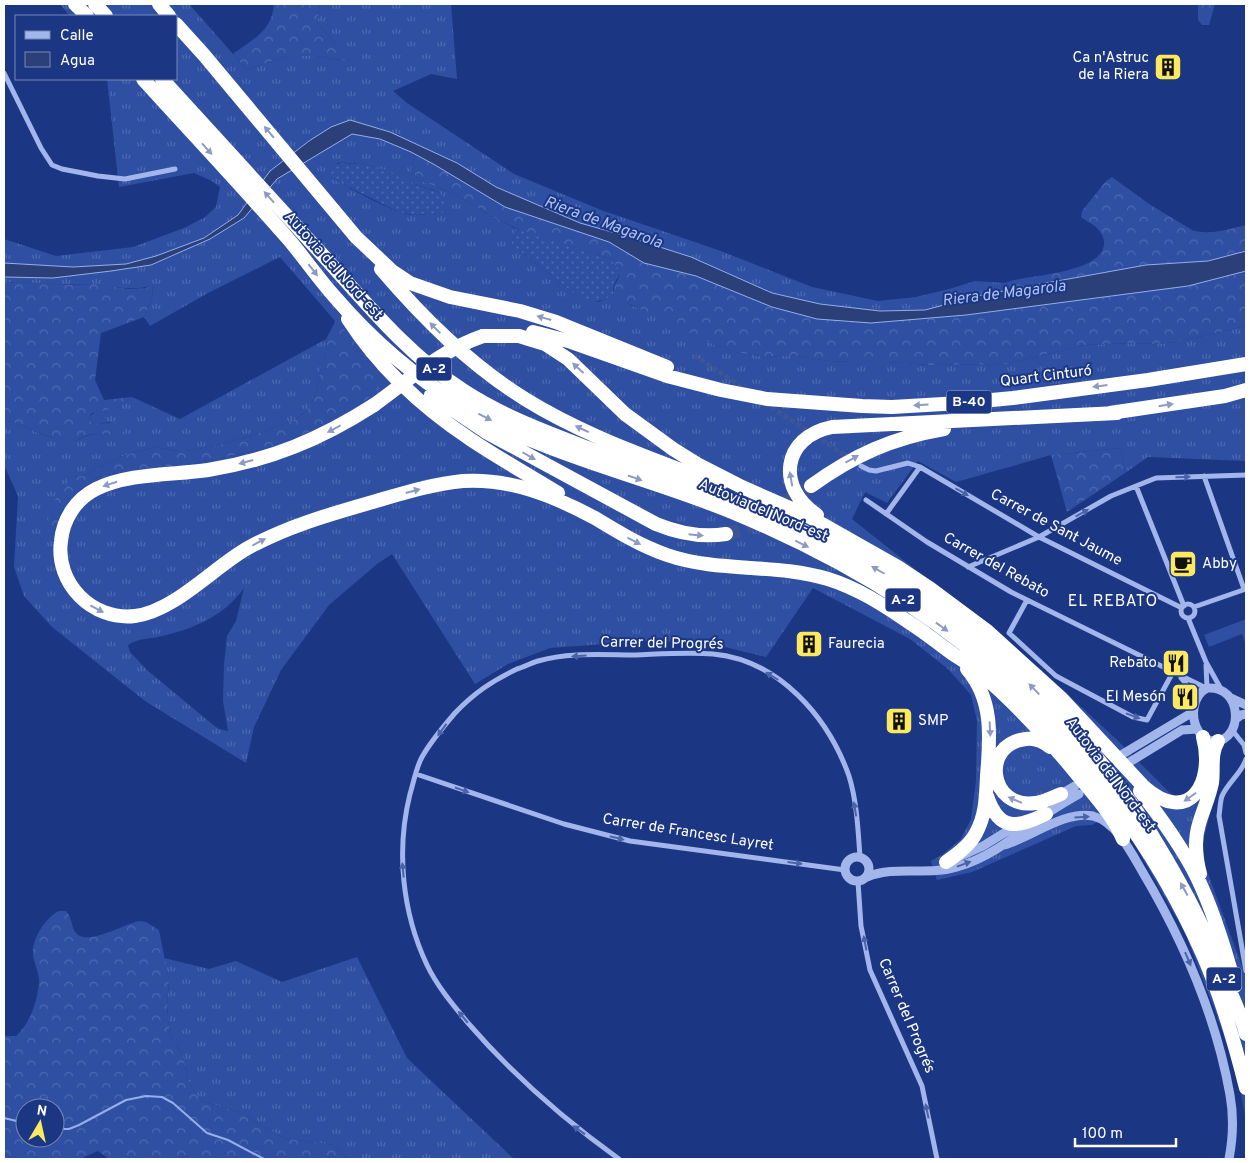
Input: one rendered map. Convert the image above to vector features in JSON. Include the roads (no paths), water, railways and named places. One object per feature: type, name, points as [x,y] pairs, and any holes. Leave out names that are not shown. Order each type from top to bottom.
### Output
[{"type":"highway","points":[[75,4],[86,15]]},
{"type":"highway","points":[[95,4],[105,15]]},
{"type":"highway","points":[[159,4],[169,15]]},
{"type":"highway","points":[[165,4],[174,15]]},
{"type":"highway","points":[[178,20],[204,55]]},
{"type":"highway","points":[[178,26],[356,237],[392,271],[410,283],[450,297],[520,311],[556,322],[664,366],[730,387],[788,401]]},
{"type":"highway","name":"Autovia del Nord-est","points":[[144,80],[180,109],[302,233],[405,344],[464,392],[544,431],[748,506],[840,548],[926,600],[967,630],[1018,672],[1085,743],[1128,798],[1156,840],[1211,942],[1245,1030]]},
{"type":"highway","name":"Autovia del Nord-est","points":[[163,80],[180,109],[334,297],[393,355],[462,406],[539,443],[730,511],[831,558],[899,597],[946,630],[998,672],[1053,726],[1077,753],[1129,823],[1152,858],[1173,894],[1203,956],[1236,1049],[1246,1088]]},
{"type":"highway","points":[[356,237],[362,247],[406,298],[441,334],[477,366],[525,399],[568,423],[614,444],[822,526],[877,555],[931,589],[986,630],[1062,699],[1155,797],[1173,803],[1183,802],[1190,798],[1202,784],[1206,755],[1200,733]]},
{"type":"highway","points":[[334,297],[358,334],[375,355],[418,400],[471,440],[591,516]]},
{"type":"highway","points":[[362,325],[386,355],[416,383],[453,411],[494,436],[662,526],[689,534],[710,536],[726,534]]},
{"type":"highway","points":[[788,401],[767,399],[667,376],[538,332],[506,330],[483,336],[454,348],[374,406],[293,449],[210,470],[120,481],[101,486],[88,494],[68,516],[62,532],[60,556],[62,566],[70,584],[82,599],[101,612],[123,616],[148,613],[166,605],[238,554],[280,532],[326,516],[420,489],[460,482],[488,481],[520,486],[543,494],[591,516],[639,543],[672,557],[716,565],[802,573],[842,584],[891,610],[976,670],[1006,696],[1066,760],[1119,828],[1123,839]]},
{"type":"highway","points":[[483,336],[519,336],[545,344],[568,359],[625,414],[672,449],[742,487],[808,516],[822,526]]},
{"type":"highway","name":"Quart Cinturó","points":[[788,401],[892,407],[960,403],[1148,380],[1246,364]]},
{"type":"highway","points":[[811,486],[854,457],[894,440],[916,434],[948,428],[1117,412],[1225,396],[1246,390]]},
{"type":"highway","points":[[877,555],[867,543],[810,510],[795,493],[791,484],[790,465],[795,450],[807,437],[820,430],[832,427],[1117,412]]},
{"type":"highway","points":[[946,862],[967,846],[981,823],[986,796],[990,736],[984,698],[976,681],[956,656]]},
{"type":"highway","points":[[1054,693],[1141,793],[1167,827],[1198,878],[1216,924],[1241,1005],[1245,1030]]},
{"type":"highway","points":[[1216,924],[1213,905],[1202,880],[1198,865],[1196,841],[1199,821],[1209,796],[1213,774],[1214,750],[1228,737]]},
{"type":"highway","points":[[1061,794],[1036,803],[1023,803],[1014,800],[1007,796],[997,782],[995,775],[996,766],[1006,747],[1019,740],[1028,739],[1037,739],[1045,742],[1066,760]]},
{"type":"highway","points":[[986,796],[991,810],[1008,823],[1027,823],[1046,814]]},
{"type":"street","points":[[4,73],[41,148],[52,164],[62,170],[126,179],[175,169]]},
{"type":"street","points":[[861,466],[876,471],[908,462],[920,468],[886,514]]},
{"type":"street","name":"Carrer de Sant Jaume","points":[[920,468],[1039,536],[1183,607]]},
{"type":"street","points":[[968,567],[1039,536],[1111,496],[1156,478],[1246,475]]},
{"type":"street","points":[[1183,607],[1190,605],[1194,607],[1245,589],[1204,476]]},
{"type":"street","points":[[1136,486],[1183,607],[1182,615],[1188,618],[1206,662],[1221,690],[1231,698],[1246,705]]},
{"type":"street","name":"Carrer del Rebato","points":[[866,500],[927,542],[1027,600],[1207,688]]},
{"type":"street","points":[[1027,600],[1009,633],[1056,676],[1133,717],[1147,720],[1173,672]]},
{"type":"street","points":[[1188,618],[1194,616],[1194,607]]},
{"type":"street","name":"Carrer del Progrés","points":[[618,1159],[573,1126],[521,1079],[484,1041],[448,999],[428,967],[416,939],[406,901],[402,853],[406,812],[422,758],[444,726],[471,696],[497,678],[537,661],[575,656],[714,654],[736,659],[763,670],[790,687],[815,712],[835,742],[849,778],[856,810],[860,857]]},
{"type":"street","points":[[1206,662],[1207,688]]},
{"type":"street","name":"Carrer del Rebato","points":[[1173,672],[1192,691],[1193,708]]},
{"type":"street","points":[[1121,755],[1193,708],[1200,694],[1207,688],[1221,690]]},
{"type":"street","points":[[1231,698],[1236,719]]},
{"type":"street","points":[[1193,708],[1200,733]]},
{"type":"street","points":[[1228,737],[1236,719],[1240,715],[1246,714]]},
{"type":"street","points":[[1128,763],[1182,730],[1200,733],[1210,741],[1228,737],[1244,745],[1246,753]]},
{"type":"street","points":[[1246,759],[1244,766],[1231,781],[1222,797],[1219,816],[1246,971]]},
{"type":"street","name":"Carrer de Francesc Layret","points":[[416,774],[564,824],[630,841],[844,870]]},
{"type":"street","points":[[921,871],[970,853],[1018,824],[1061,794],[1077,790],[1004,845]]},
{"type":"street","points":[[880,872],[869,866],[860,857],[849,860],[844,870],[850,880],[858,882],[880,872],[934,872],[969,863],[1004,845],[1068,818],[1093,816],[1106,822],[1123,839],[1162,903],[1202,996],[1220,1054],[1230,1095],[1233,1122],[1229,1159]]},
{"type":"street","points":[[866,877],[869,872],[869,866]]},
{"type":"street","name":"Carrer del Progrés","points":[[858,882],[862,926],[870,970],[922,1086],[937,1159]]},
{"type":"water","name":"Riera de Magarola","points":[[350,120],[390,132],[457,163],[496,187],[580,223],[691,257],[772,293],[820,304],[880,311],[925,310],[978,296],[1035,285],[1146,265],[1208,261],[1246,251],[1246,271],[1188,286],[966,315],[871,323],[817,319],[772,307],[696,276],[644,263],[609,242],[505,207],[411,152],[380,139],[352,134],[277,179],[244,218],[210,239],[151,265],[53,278],[4,277],[4,263],[73,267],[126,264],[156,256],[204,238],[238,215],[270,171],[309,141],[331,127]]},
{"type":"waterway","points":[[65,1129],[79,1125],[126,1100],[146,1096],[162,1097],[173,1103],[207,1133],[228,1140],[264,1159]]},
{"type":"waterway","points":[[4,1118],[15,1121]]},
{"type":"tunnel","points":[[694,355],[746,390]]},
{"type":"tunnel","points":[[765,403],[861,466]]},
{"type":"tunnel","points":[[726,534],[741,530],[811,486]]},
{"type":"place","name":"Ca n'Astruc de la Riera","points":[[1168,67]]},
{"type":"place","name":"Abby","points":[[1183,564]]},
{"type":"place","name":"Faurecia","points":[[809,644]]},
{"type":"place","name":"Rebato","points":[[1176,663]]},
{"type":"place","name":"El Mesón","points":[[1185,697]]},
{"type":"place","name":"SMP","points":[[899,721]]},
{"type":"district","name":"EL REBATO","points":[[1113,602]]}]
